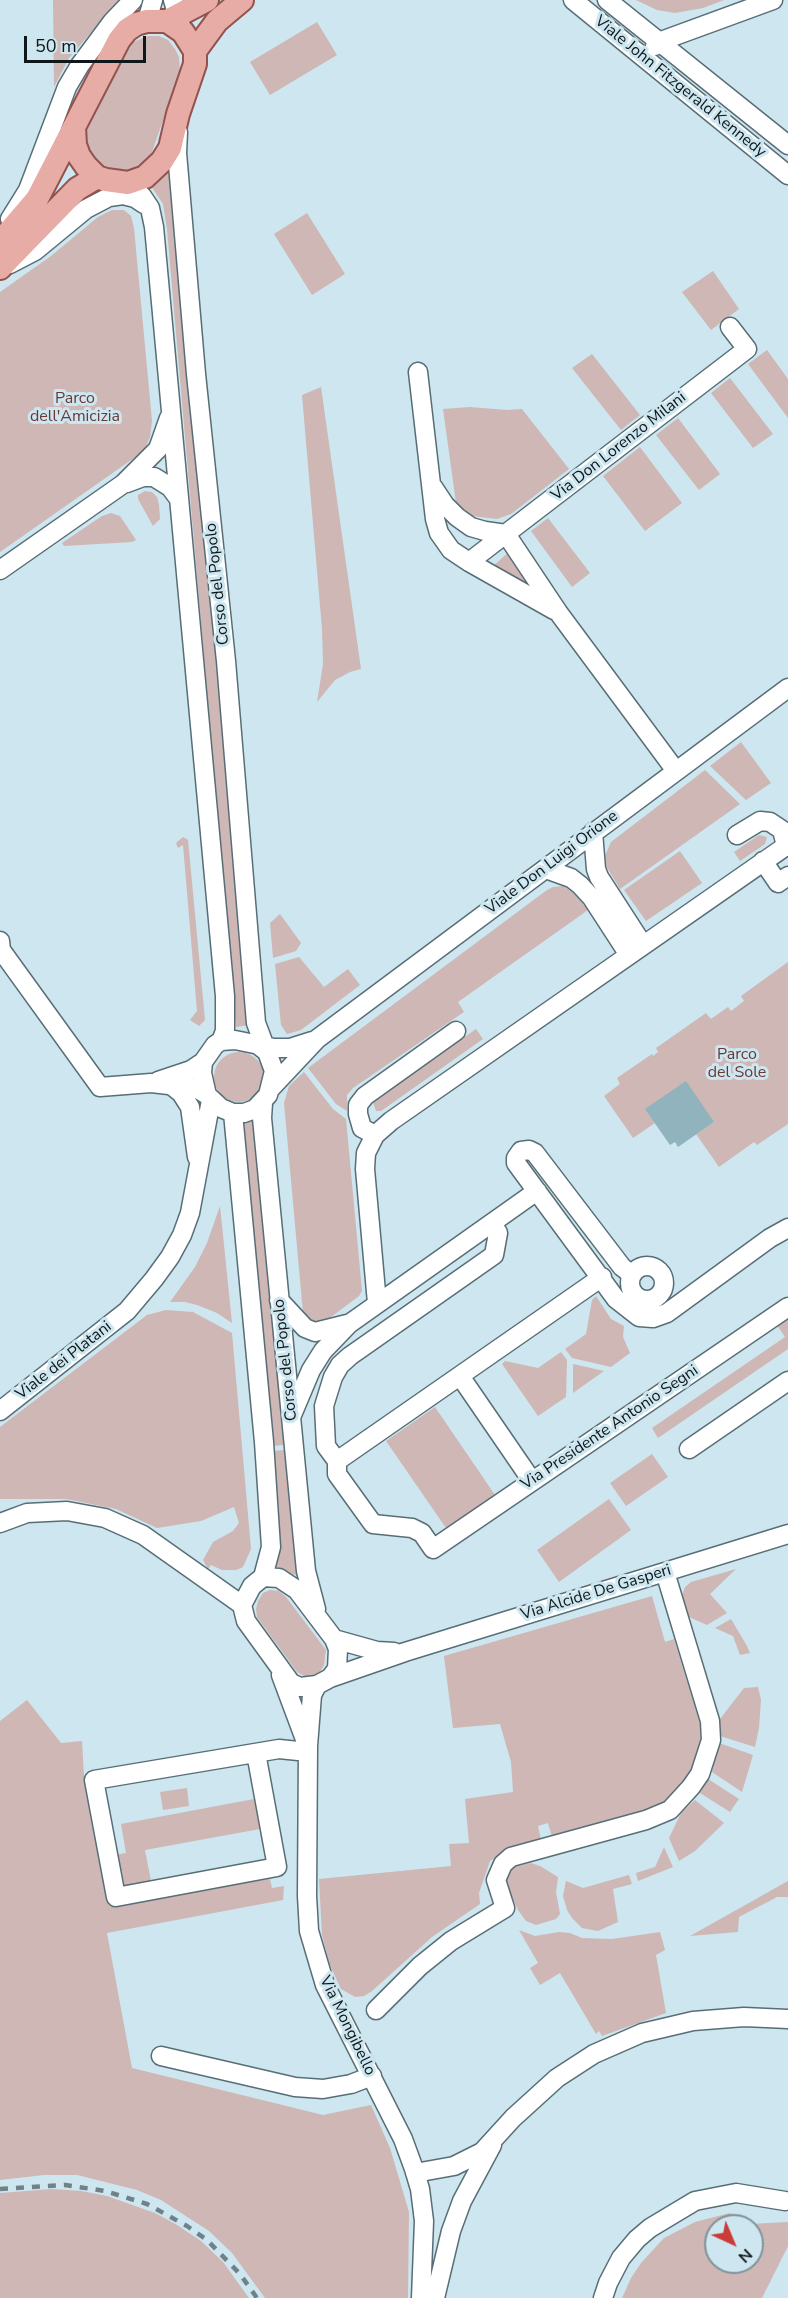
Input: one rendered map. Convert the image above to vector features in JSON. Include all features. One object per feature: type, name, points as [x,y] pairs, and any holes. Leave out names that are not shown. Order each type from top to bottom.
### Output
[{"type":"main road","points":[[0,242],[37,199],[119,40],[127,30],[207,0]]},
{"type":"main road","points":[[74,128],[75,145],[79,156],[97,177],[128,183],[145,177],[162,161],[170,148],[178,114],[195,64],[195,51],[217,21],[242,0]]},
{"type":"main road","points":[[166,15],[195,51]]},
{"type":"main road","points":[[0,269],[77,189],[97,177]]},
{"type":"street","points":[[0,236],[27,190],[67,87],[80,65],[112,22],[133,0]]},
{"type":"street","name":"Viale John Fitzgerald Kennedy","points":[[573,0],[788,175]]},
{"type":"street","name":"Viale John Fitzgerald Kennedy","points":[[607,0],[788,145]]},
{"type":"street","points":[[645,57],[661,41],[773,0]]},
{"type":"street","name":"Corso del Popolo","points":[[178,114],[177,153],[196,374],[226,660],[256,1023],[263,1047]]},
{"type":"street","points":[[128,183],[142,195],[150,208]]},
{"type":"street","points":[[0,269],[34,251],[86,209],[109,197],[123,195],[135,198],[150,208]]},
{"type":"street","name":"Corso del Popolo","points":[[150,208],[154,227],[225,996],[225,1031],[221,1041]]},
{"type":"street","name":"Via Don Lorenzo Milani","points":[[469,562],[747,349],[730,327]]},
{"type":"street","points":[[418,372],[435,519],[439,533],[451,550],[469,562],[558,612]]},
{"type":"street","points":[[0,570],[123,484],[158,449],[171,413]]},
{"type":"street","points":[[123,484],[143,477],[154,477],[170,487],[179,499]]},
{"type":"street","points":[[433,487],[445,505],[457,517],[485,531],[506,534],[558,612],[676,771]]},
{"type":"street","name":"Viale Don Luigi Orione","points":[[316,1039],[788,688]]},
{"type":"street","points":[[377,1303],[365,1169],[366,1153],[375,1135],[391,1120],[787,846],[782,830],[770,822],[760,821],[737,835]]},
{"type":"street","points":[[593,832],[599,877],[617,920],[636,950]]},
{"type":"street","points":[[763,861],[778,883],[788,876]]},
{"type":"street","points":[[546,869],[571,878],[617,920]]},
{"type":"street","points":[[0,941],[1,950],[100,1088],[151,1083],[196,1088],[221,1108],[233,1113],[244,1113],[255,1110],[316,1039]]},
{"type":"street","points":[[375,1135],[362,1128],[358,1114],[358,1105],[365,1096],[456,1031]]},
{"type":"street","points":[[209,1097],[201,1073],[203,1062],[210,1051],[221,1041],[235,1040],[263,1047],[290,1048],[316,1039]]},
{"type":"street","points":[[263,1047],[274,1071],[267,1095]]},
{"type":"street","points":[[151,1083],[191,1070],[203,1062]]},
{"type":"street","points":[[171,1085],[181,1093],[190,1107],[198,1170]]},
{"type":"street","name":"Corso del Popolo","points":[[267,1095],[262,1118],[279,1300],[306,1571],[318,1616]]},
{"type":"street","name":"Viale dei Platani","points":[[3,1403],[127,1311],[154,1279],[182,1234],[190,1213],[209,1097]]},
{"type":"street","name":"Corso del Popolo","points":[[233,1113],[264,1442],[271,1547],[263,1577]]},
{"type":"street","points":[[631,1274],[622,1267],[535,1154],[525,1149],[517,1154],[516,1162],[616,1299],[639,1317],[653,1318],[667,1313],[770,1238],[788,1228]]},
{"type":"street","points":[[291,1418],[311,1370],[323,1352],[349,1324],[537,1191]]},
{"type":"street","points":[[492,1223],[498,1233],[494,1255],[340,1365],[333,1377],[324,1406],[326,1446],[337,1461],[602,1277]]},
{"type":"street","points":[[279,1300],[305,1328],[315,1332],[349,1324]]},
{"type":"street","name":"Via Presidente Antonio Segni","points":[[337,1461],[337,1474],[373,1524],[412,1528],[422,1533],[433,1550],[788,1307]]},
{"type":"street","points":[[460,1376],[532,1481]]},
{"type":"street","points":[[689,1449],[788,1381]]},
{"type":"street","points":[[0,1522],[27,1512],[66,1511],[105,1518],[143,1534],[242,1605],[246,1621],[291,1683],[300,1688],[323,1681]]},
{"type":"street","name":"Via Alcide De Gasperi","points":[[323,1681],[405,1652],[788,1534]]},
{"type":"street","points":[[376,2010],[420,1966],[451,1941],[505,1908],[496,1880],[503,1864],[511,1857],[646,1820],[670,1810],[700,1774],[711,1740],[710,1721],[666,1572]]},
{"type":"street","points":[[242,1605],[252,1586],[263,1577],[279,1578],[291,1584],[334,1639],[377,1651],[405,1652]]},
{"type":"street","name":"Via Mongibello","points":[[334,1639],[339,1660],[337,1668],[312,1695],[308,1749],[307,1896],[309,1930],[325,1985],[404,2139],[420,2189],[424,2220],[421,2298]]},
{"type":"street","points":[[256,1752],[277,1867],[116,1897],[94,1780],[256,1752],[308,1749],[277,1665]]},
{"type":"street","points":[[415,2173],[454,2166],[482,2152],[513,2118],[557,2078],[594,2054],[642,2033],[693,2021],[744,2017],[788,2019]]},
{"type":"street","points":[[161,2056],[295,2087],[323,2089],[351,2084],[372,2076]]},
{"type":"street","points":[[435,2298],[451,2231],[462,2201],[496,2139]]},
{"type":"street","points":[[603,2298],[621,2258],[638,2239],[650,2228],[695,2201],[736,2193],[785,2201]]},
{"type":"green space","points":[[53,0],[119,0],[69,58],[54,87]]},
{"type":"green space","points":[[636,0],[724,0],[703,8],[675,13],[657,10]]},
{"type":"green space","points":[[317,22],[337,55],[270,95],[250,62]]},
{"type":"green space","points":[[148,36],[159,36],[168,40],[179,57],[180,71],[150,158],[134,170],[114,174],[103,169],[86,150],[84,138],[88,122],[133,42]]},
{"type":"green space","points":[[170,168],[250,1025],[236,1027],[167,229],[163,204],[151,186]]},
{"type":"green space","name":"Parco dell'Amicizia","points":[[112,210],[124,210],[131,216],[134,228],[152,421],[150,437],[144,451],[0,552],[0,292],[51,256],[98,217]]},
{"type":"green space","points":[[307,213],[345,274],[312,295],[274,234]]},
{"type":"green space","points":[[713,271],[739,309],[711,330],[682,292]]},
{"type":"green space","points":[[767,350],[788,379],[788,418],[748,364]]},
{"type":"green space","points":[[592,354],[640,415],[621,430],[572,368]]},
{"type":"green space","points":[[730,378],[773,434],[753,448],[711,393]]},
{"type":"green space","points":[[321,387],[361,669],[335,680],[317,702],[323,664],[322,629],[302,395]]},
{"type":"green space","points":[[470,407],[522,409],[569,469],[511,514],[497,519],[472,516],[456,503],[443,409]]},
{"type":"green space","points":[[678,418],[720,474],[699,490],[656,435]]},
{"type":"green space","points":[[640,447],[682,503],[645,531],[603,476]]},
{"type":"green space","points":[[145,491],[152,492],[157,497],[159,505],[160,519],[153,526],[138,499],[138,495]]},
{"type":"green space","points":[[111,513],[120,516],[136,540],[64,546],[62,543],[102,516]]},
{"type":"green space","points":[[548,518],[590,573],[572,587],[531,531]]},
{"type":"green space","points":[[510,551],[538,592],[492,567]]},
{"type":"green space","points":[[741,742],[771,783],[746,800],[710,766]]},
{"type":"green space","points":[[705,770],[740,804],[620,889],[605,864],[604,858],[611,842]]},
{"type":"green space","points":[[759,835],[767,837],[765,844],[740,861],[734,852]]},
{"type":"green space","points":[[183,837],[188,840],[205,1020],[199,1026],[190,1020],[197,1011],[183,845],[178,848],[176,843]]},
{"type":"green space","points":[[680,851],[702,883],[646,921],[624,890]]},
{"type":"green space","points":[[563,886],[576,895],[588,910],[458,1002],[464,1012],[353,1088],[347,1095],[347,1111],[336,1104],[308,1068],[547,890]]},
{"type":"green space","points":[[280,914],[301,943],[296,951],[273,958],[270,923]]},
{"type":"green space","points":[[299,957],[324,987],[348,969],[360,985],[301,1030],[287,1034],[281,1025],[275,964]]},
{"type":"green space","name":"Parco del Sole","points":[[788,962],[788,1124],[757,1145],[754,1142],[719,1167],[696,1134],[714,1122],[646,1109],[655,1123],[633,1138],[604,1096],[620,1084],[617,1078],[652,1054],[653,1056],[658,1052],[656,1048],[706,1013],[711,1019],[728,1007],[731,1011],[744,1001],[741,996]]},
{"type":"green space","points":[[476,1029],[483,1039],[381,1111],[376,1111],[373,1102]]},
{"type":"green space","points":[[239,1052],[257,1059],[264,1077],[257,1095],[239,1102],[221,1095],[214,1077],[221,1059]]},
{"type":"green space","points":[[304,1072],[333,1109],[346,1119],[362,1291],[359,1296],[327,1320],[314,1322],[303,1313],[284,1103],[289,1086]]},
{"type":"green space","points":[[255,1120],[284,1445],[272,1446],[244,1123]]},
{"type":"green space","points":[[220,1206],[232,1323],[217,1313],[197,1305],[170,1302],[195,1267],[207,1243]]},
{"type":"green space","points":[[596,1296],[611,1319],[624,1326],[623,1337],[630,1353],[611,1367],[572,1358],[565,1349],[586,1334],[592,1300]]},
{"type":"green space","points":[[166,1310],[193,1312],[232,1333],[251,1549],[243,1567],[236,1570],[222,1570],[211,1565],[208,1569],[203,1560],[213,1542],[233,1531],[239,1523],[234,1507],[201,1521],[157,1528],[116,1509],[66,1499],[0,1499],[0,1427],[147,1315]]},
{"type":"green space","points":[[788,1318],[788,1349],[658,1438],[652,1428],[785,1337],[777,1325]]},
{"type":"green space","points":[[561,1352],[567,1360],[566,1397],[538,1416],[502,1364],[505,1361],[538,1368]]},
{"type":"green space","points":[[573,1364],[604,1371],[573,1393]]},
{"type":"green space","points":[[435,1407],[495,1495],[446,1528],[386,1441]]},
{"type":"green space","points":[[285,1450],[301,1577],[275,1568],[277,1551],[272,1451]]},
{"type":"green space","points":[[652,1454],[668,1477],[626,1506],[610,1483]]},
{"type":"green space","points":[[609,1499],[631,1530],[559,1582],[537,1550]]},
{"type":"green space","points":[[736,1569],[710,1594],[727,1613],[707,1625],[689,1617],[682,1595],[685,1587],[691,1582]]},
{"type":"green space","points":[[270,1590],[279,1591],[286,1597],[326,1650],[324,1665],[320,1672],[312,1676],[304,1676],[297,1672],[257,1617],[258,1601],[263,1593]]},
{"type":"green space","points":[[652,1596],[665,1642],[674,1639],[701,1727],[701,1740],[693,1771],[669,1799],[659,1806],[552,1837],[548,1823],[538,1826],[541,1840],[513,1848],[490,1861],[479,1893],[480,1904],[432,1937],[364,1996],[355,1997],[341,1989],[329,1963],[322,1935],[319,1879],[451,1866],[449,1844],[469,1843],[465,1799],[513,1792],[511,1762],[500,1724],[453,1728],[444,1656]]},
{"type":"green space","points":[[731,1619],[750,1653],[740,1655],[733,1636],[715,1628]]},
{"type":"green space","points":[[758,1687],[761,1700],[755,1747],[720,1736],[720,1719],[744,1688]]},
{"type":"green space","points":[[27,1700],[61,1743],[82,1741],[84,1776],[109,1904],[270,1879],[272,1888],[284,1886],[283,1900],[107,1933],[132,2068],[323,2115],[371,2105],[390,2148],[409,2212],[408,2298],[265,2298],[232,2253],[209,2231],[161,2200],[137,2190],[77,2175],[44,2175],[0,2180],[0,1721]]},
{"type":"green space","points":[[719,1743],[753,1755],[742,1792],[712,1772]]},
{"type":"green space","points":[[708,1779],[739,1799],[730,1812],[700,1793]]},
{"type":"green space","points":[[187,1788],[189,1806],[163,1810],[160,1792]]},
{"type":"green space","points":[[254,1799],[260,1829],[145,1850],[152,1886],[122,1891],[115,1855],[126,1853],[121,1824]]},
{"type":"green space","points":[[695,1800],[724,1823],[695,1851],[679,1861],[669,1838],[681,1813]]},
{"type":"green space","points":[[664,1847],[673,1867],[638,1881],[636,1873],[655,1867]]},
{"type":"green space","points":[[531,1863],[558,1877],[556,1892],[560,1914],[556,1919],[536,1925],[526,1921],[518,1910],[505,1882],[507,1871],[513,1867]]},
{"type":"green space","points":[[629,1875],[632,1884],[613,1889],[618,1922],[598,1931],[582,1928],[572,1918],[563,1896],[566,1881],[583,1888]]},
{"type":"green space","points":[[788,1881],[788,1897],[777,1897],[739,1917],[738,1932],[690,1936]]},
{"type":"green space","points":[[519,1930],[535,1936],[559,1932],[570,1933],[582,1938],[612,1939],[660,1932],[665,1950],[656,1955],[666,2013],[602,2036],[599,2031],[596,2034],[560,1973],[540,1985],[530,1968],[538,1963]]},
{"type":"green space","points":[[52,2189],[107,2196],[155,2213],[177,2225],[201,2241],[223,2262],[249,2298],[0,2298],[0,2193]]},
{"type":"green space","points":[[704,2220],[704,2274],[764,2274],[764,2223],[788,2222],[788,2246],[762,2298],[622,2298],[641,2263],[664,2238]]},
{"type":"water","points":[[686,1081],[714,1122],[678,1147],[675,1142],[670,1145],[645,1109]]},
{"type":"railway","points":[[0,2189],[65,2185],[105,2191],[147,2204],[207,2240],[240,2274],[257,2298]]}]
